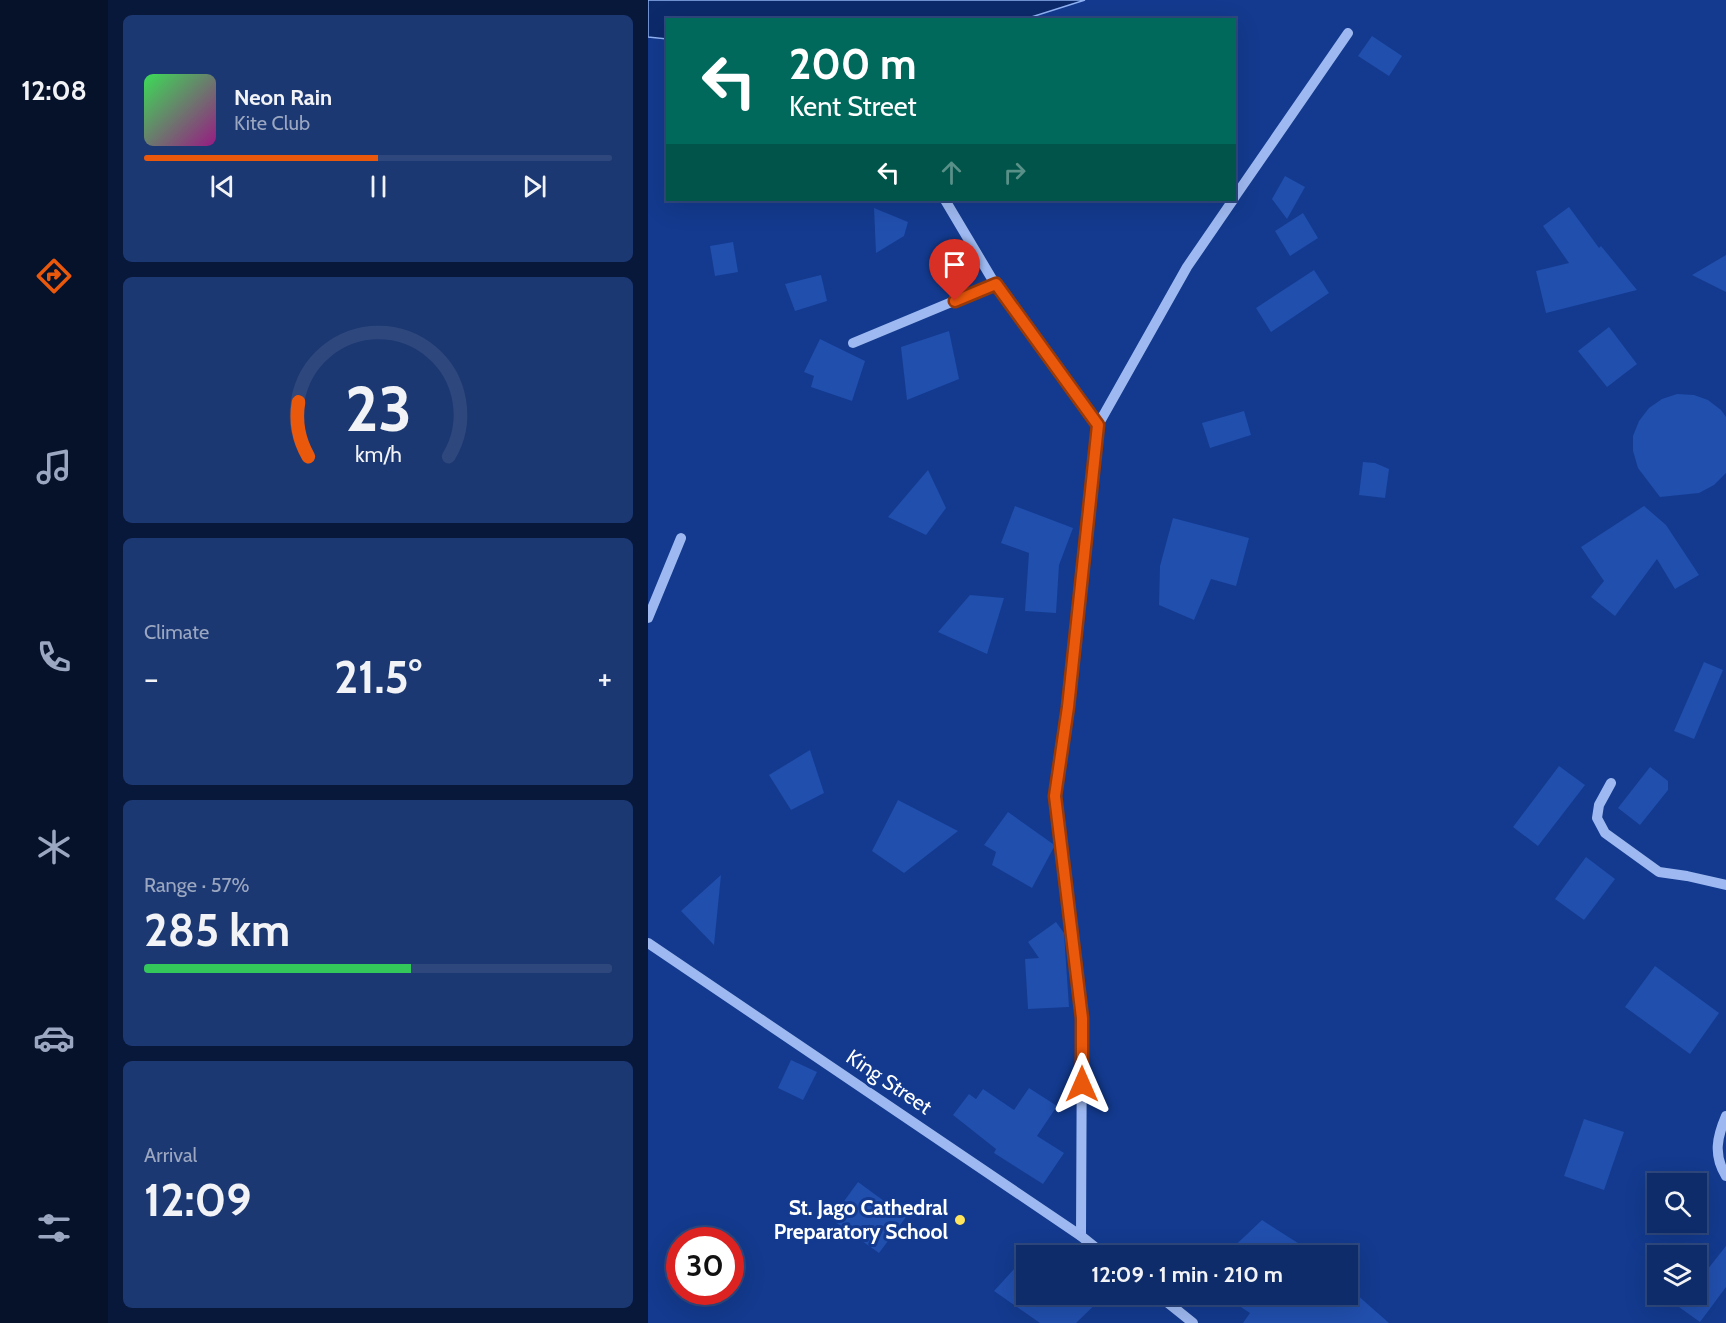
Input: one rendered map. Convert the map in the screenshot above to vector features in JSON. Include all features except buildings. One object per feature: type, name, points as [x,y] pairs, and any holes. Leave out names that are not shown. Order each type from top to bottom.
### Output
[{"type":"street","points":[[1236,196],[1348,33]]},
{"type":"street","points":[[946,201],[996,284],[1098,425]]},
{"type":"street","points":[[1081,1236],[1082,1018],[1055,796],[1068,707],[1098,425],[1187,267],[1233,201]]},
{"type":"street","points":[[853,343],[996,284]]},
{"type":"street","points":[[648,618],[681,538]]},
{"type":"street","points":[[1611,783],[1599,805],[1597,818],[1605,833],[1659,872],[1726,885]]},
{"type":"street","name":"King Street","points":[[648,943],[1092,1245]]},
{"type":"street","points":[[1726,1116],[1718,1135],[1719,1165],[1726,1176]]},
{"type":"street","points":[[1171,1305],[1193,1323]]},
{"type":"water","points":[[648,0],[1085,0],[1028,18],[666,18],[666,39],[648,37]]},
{"type":"place","name":"St. Jago Cathedral Preparatory School","points":[[960,1220]]},
{"type":"route","points":[[955,301],[996,284],[1098,425],[1068,707],[1055,796],[1082,1018],[1082,1084]]}]
